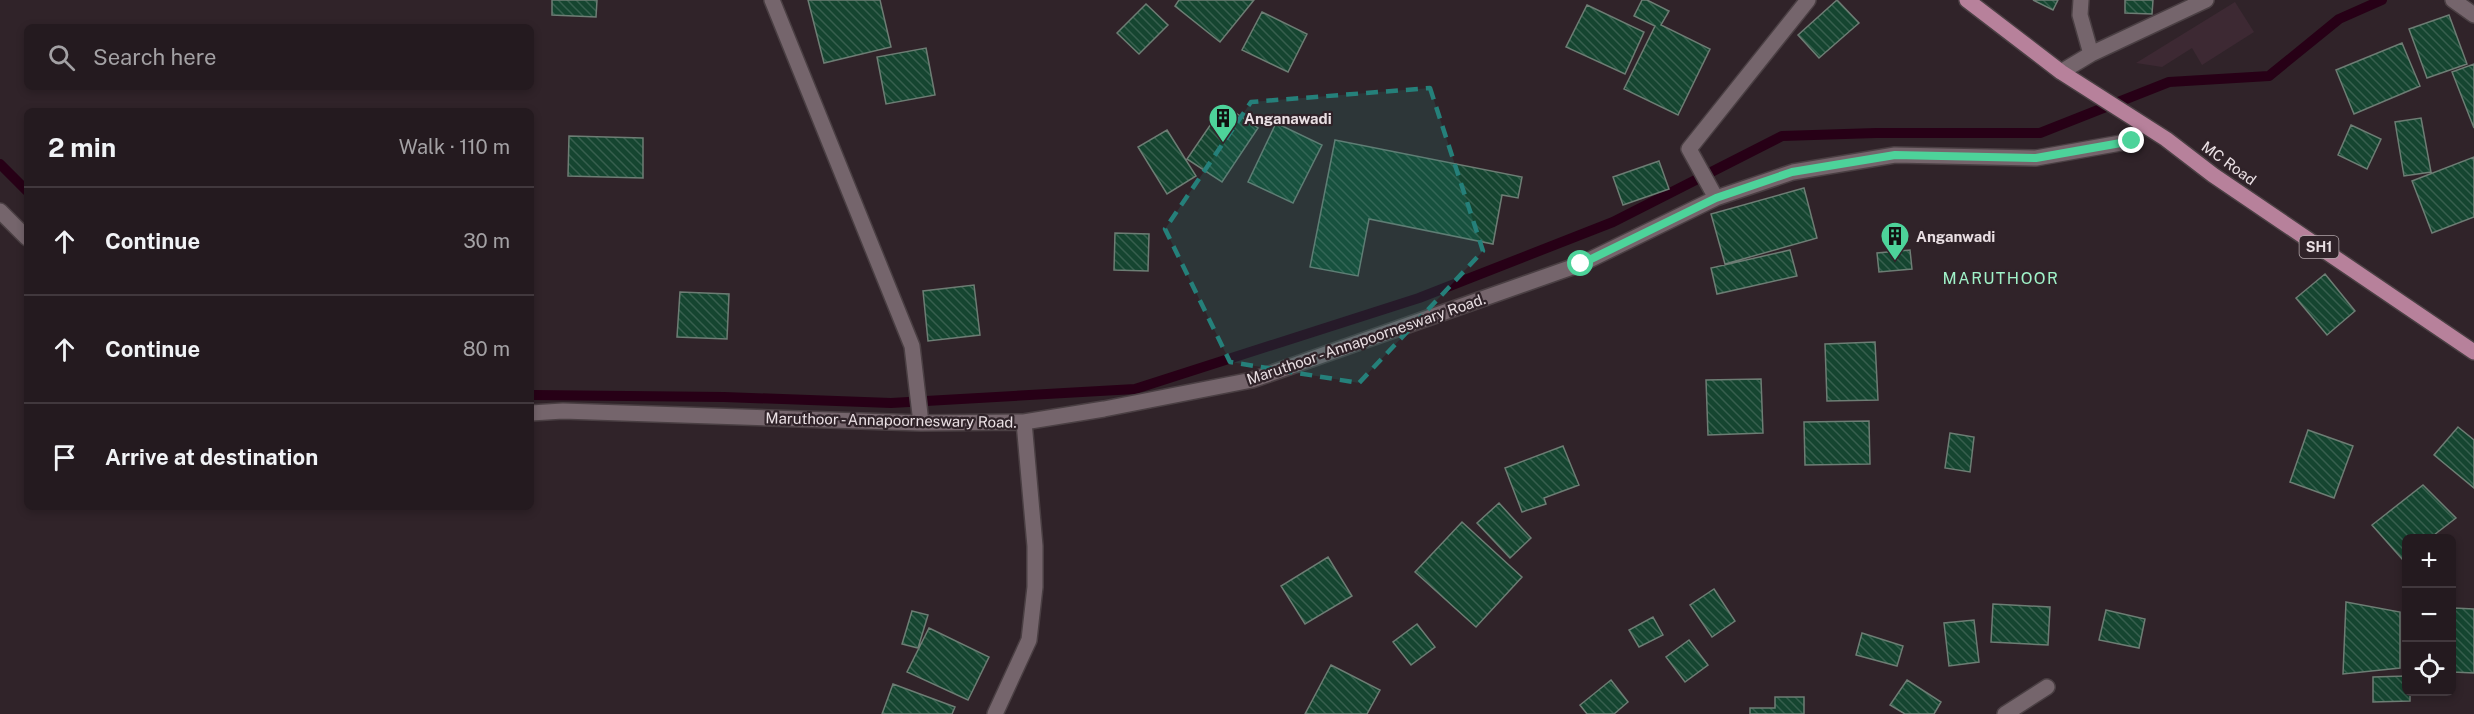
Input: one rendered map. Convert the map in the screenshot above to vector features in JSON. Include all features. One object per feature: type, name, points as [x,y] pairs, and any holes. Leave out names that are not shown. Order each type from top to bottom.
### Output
[{"type":"main road","name":"MC Road","points":[[1967,0],[2061,72],[2166,139],[2212,175],[2474,352]]},
{"type":"street","points":[[772,0],[912,346],[921,423]]},
{"type":"street","points":[[1716,198],[1689,149],[1808,0]]},
{"type":"street","points":[[2081,0],[2080,15],[2091,54]]},
{"type":"street","points":[[2061,72],[2091,54],[2206,0]]},
{"type":"street","points":[[2452,0],[2474,15]]},
{"type":"street","name":"Maruthoor - Annapoorneswary Road.","points":[[534,413],[563,411],[921,423],[1024,422],[1252,380],[1581,264],[1716,198],[1792,172],[1895,155],[2036,158],[2132,141]]},
{"type":"street","points":[[0,211],[24,235]]},
{"type":"street","points":[[995,714],[1029,640],[1035,587],[1035,546],[1024,422]]},
{"type":"street","points":[[2005,714],[2047,687]]},
{"type":"highlighted area","points":[[1430,88],[1483,251],[1359,383],[1230,362],[1165,229],[1251,102]]},
{"type":"shaded area","points":[[2235,2],[2254,32],[2202,65],[2192,48],[2162,67],[2136,63]]},
{"type":"building","points":[[552,0],[597,0],[596,17],[552,15]]},
{"type":"building","points":[[808,0],[880,0],[891,47],[824,63]]},
{"type":"building","points":[[1179,0],[1254,0],[1220,42],[1175,6]]},
{"type":"building","points":[[1642,0],[1647,0],[1669,11],[1661,25],[1710,49],[1678,115],[1624,89],[1655,26],[1634,16]]},
{"type":"building","points":[[1837,0],[1859,23],[1819,58],[1798,35]]},
{"type":"building","points":[[2033,0],[2058,0],[2053,10]]},
{"type":"building","points":[[2125,0],[2153,0],[2152,14],[2125,13]]},
{"type":"building","points":[[1146,4],[1168,25],[1139,54],[1117,33]]},
{"type":"building","points":[[1587,5],[1644,32],[1625,74],[1566,47]]},
{"type":"building","points":[[1262,12],[1307,34],[1288,72],[1242,50]]},
{"type":"building","points":[[2449,15],[2467,64],[2427,78],[2409,29]]},
{"type":"building","points":[[2402,43],[2420,86],[2354,114],[2336,70]]},
{"type":"building","points":[[926,48],[935,95],[886,104],[877,57]]},
{"type":"building","points":[[2474,64],[2474,128],[2452,72]]},
{"type":"building","name":"Anganawadi","points":[[1224,105],[1258,128],[1222,182],[1187,159]]},
{"type":"building","points":[[2421,118],[2431,172],[2404,176],[2395,122]]},
{"type":"building","points":[[1276,123],[1322,145],[1293,203],[1248,182]]},
{"type":"building","points":[[2351,125],[2381,139],[2367,169],[2338,155]]},
{"type":"building","points":[[1167,130],[1196,176],[1167,194],[1138,147]]},
{"type":"building","points":[[569,136],[643,138],[643,178],[568,176]]},
{"type":"building","points":[[1335,140],[1522,177],[1518,198],[1502,195],[1493,244],[1369,219],[1358,276],[1310,267]]},
{"type":"building","points":[[2474,157],[2474,217],[2432,233],[2412,181]]},
{"type":"building","points":[[1659,161],[1669,189],[1623,205],[1613,177]]},
{"type":"building","points":[[1804,188],[1817,238],[1725,264],[1711,214]]},
{"type":"building","points":[[1115,233],[1149,234],[1148,271],[1114,270]]},
{"type":"building","points":[[1790,250],[1797,276],[1717,294],[1711,268]]},
{"type":"building","name":"Anganwadi","points":[[1910,250],[1912,269],[1879,272],[1877,253]]},
{"type":"building","points":[[2325,274],[2355,311],[2327,335],[2296,298]]},
{"type":"building","points":[[974,285],[980,335],[928,341],[923,291]]},
{"type":"building","points":[[680,292],[729,294],[727,339],[677,337]]},
{"type":"building","points":[[1875,342],[1878,400],[1827,401],[1825,344]]},
{"type":"building","points":[[1761,379],[1763,433],[1708,435],[1706,380]]},
{"type":"building","points":[[1869,421],[1870,464],[1805,465],[1804,422]]},
{"type":"building","points":[[2458,427],[2474,440],[2474,488],[2434,455]]},
{"type":"building","points":[[2308,430],[2353,446],[2334,498],[2290,482]]},
{"type":"building","points":[[1950,433],[1974,437],[1970,472],[1945,468]]},
{"type":"building","points":[[1563,446],[1579,485],[1544,498],[1546,504],[1522,512],[1505,468]]},
{"type":"building","points":[[2423,485],[2456,518],[2435,534],[2402,534],[2402,559],[2372,525]]},
{"type":"building","points":[[1499,503],[1531,538],[1510,558],[1477,523]]},
{"type":"building","points":[[1462,522],[1522,577],[1476,627],[1415,572]]},
{"type":"building","points":[[1328,557],[1352,596],[1305,624],[1281,586]]},
{"type":"building","points":[[1714,589],[1735,621],[1712,637],[1690,605]]},
{"type":"building","points":[[2346,602],[2400,612],[2400,668],[2343,674]]},
{"type":"building","points":[[1993,604],[2050,607],[2048,645],[1991,642]]},
{"type":"building","points":[[2456,608],[2474,609],[2474,673],[2456,672]]},
{"type":"building","points":[[2106,610],[2145,619],[2139,648],[2099,640]]},
{"type":"building","points":[[912,611],[928,615],[918,648],[902,644]]},
{"type":"building","points":[[1653,617],[1663,635],[1639,647],[1629,630]]},
{"type":"building","points":[[1974,620],[1979,662],[1949,666],[1944,623]]},
{"type":"building","points":[[1417,624],[1435,647],[1411,665],[1393,642]]},
{"type":"building","points":[[929,628],[989,657],[968,700],[907,672]]},
{"type":"building","points":[[1862,633],[1903,646],[1897,666],[1856,655]]},
{"type":"building","points":[[1689,640],[1708,665],[1685,682],[1666,657]]},
{"type":"building","points":[[1331,665],[1380,690],[1367,714],[1305,714]]},
{"type":"building","points":[[2402,676],[2402,696],[2410,696],[2410,701],[2373,702],[2373,677]]},
{"type":"building","points":[[1611,680],[1628,702],[1614,714],[1587,714],[1580,705]]},
{"type":"building","points":[[1907,680],[1941,702],[1934,714],[1905,714],[1890,705]]},
{"type":"building","points":[[893,684],[955,707],[952,714],[882,714]]},
{"type":"building","points":[[1775,697],[1804,697],[1804,714],[1750,714],[1750,708],[1775,708]]},
{"type":"waterway","points":[[534,395],[724,397],[891,403],[1135,389],[1419,298],[1613,222],[1782,136],[1876,133],[2040,133],[2169,82],[2269,76],[2339,19],[2382,0]]},
{"type":"waterway","points":[[0,164],[24,188]]},
{"type":"place","name":"Anganawadi","points":[[1223,144]]},
{"type":"place","name":"Anganwadi","points":[[1895,262]]},
{"type":"district","name":"MARUTHOOR","points":[[2001,278]]},
{"type":"route","points":[[1581,264],[1716,198],[1792,172],[1895,155],[2036,158],[2132,141]]}]
